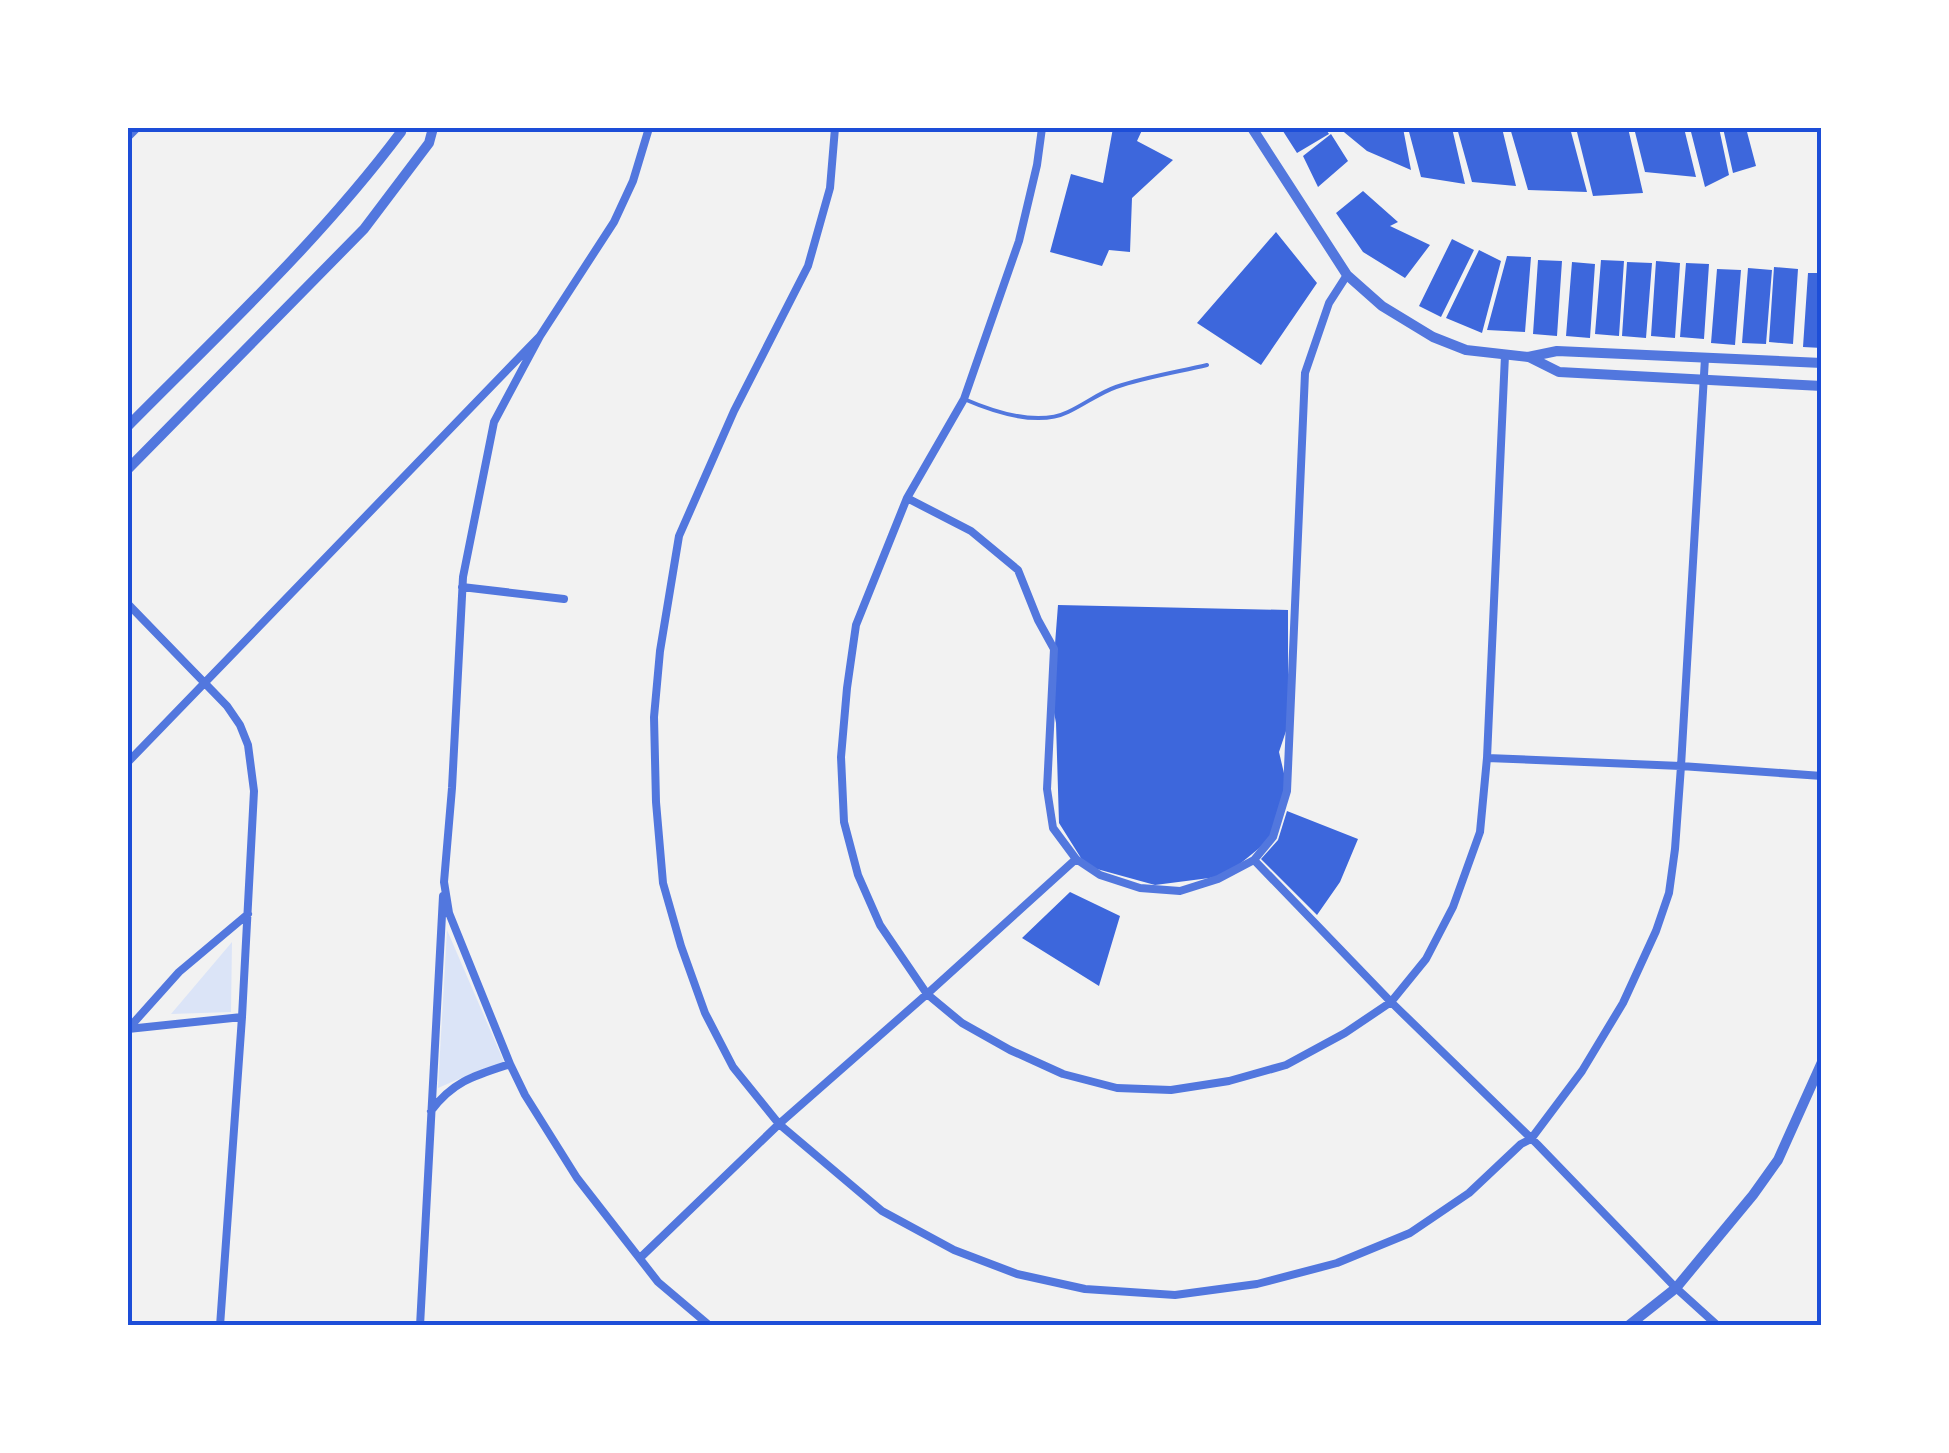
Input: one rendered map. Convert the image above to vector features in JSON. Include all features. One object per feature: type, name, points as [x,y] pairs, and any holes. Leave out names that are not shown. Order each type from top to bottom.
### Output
[{"type":"street","points":[[128,137],[137,128]]},
{"type":"street","points":[[128,426],[303,250],[348,200],[402,128]]},
{"type":"street","points":[[128,469],[364,229],[429,143],[433,128]]},
{"type":"street","points":[[420,1326],[462,587],[494,422],[540,336],[614,222],[633,181],[649,128]]},
{"type":"street","points":[[835,128],[830,188],[808,266],[734,411],[678,536],[654,718],[663,883],[704,1013],[732,1066],[779,1124],[882,1211],[954,1250],[1017,1274],[1084,1290],[1175,1295],[1258,1284],[1337,1263],[1410,1233],[1469,1193],[1521,1144],[1532,1139],[1582,1071],[1623,1003],[1669,893],[1681,766],[1706,358]]},
{"type":"street","points":[[1042,128],[1020,241],[964,399],[907,498],[856,625],[841,757],[844,822],[858,875],[880,926],[927,994],[962,1023],[1010,1050],[1063,1074],[1117,1088],[1171,1090],[1229,1081],[1286,1064],[1345,1033],[1392,1002],[1426,959],[1460,890],[1480,832],[1487,758],[1504,356]]},
{"type":"street","points":[[1252,128],[1347,275],[1382,306],[1433,337],[1466,350],[1504,356],[1528,357],[1557,351],[1822,364]]},
{"type":"street","points":[[907,498],[970,531],[1018,570],[1054,648],[1047,789],[1053,828],[1076,859],[1100,875],[1140,888],[1180,890],[1218,880],[1254,860],[1273,837],[1287,792],[1305,373],[1329,303],[1347,275]]},
{"type":"street","points":[[128,762],[540,336]]},
{"type":"street","points":[[1528,357],[1559,372],[1822,386]]},
{"type":"street","points":[[462,587],[564,599]]},
{"type":"street","points":[[128,604],[234,716],[248,745],[254,792],[220,1326]]},
{"type":"street","points":[[1487,758],[1822,776]]},
{"type":"street","points":[[640,1258],[779,1124],[1076,859]]},
{"type":"street","points":[[1254,860],[1718,1326]]},
{"type":"street","points":[[444,882],[450,913],[526,1095],[577,1178],[658,1282],[710,1326]]},
{"type":"street","points":[[128,1029],[179,972],[248,914]]},
{"type":"street","points":[[128,1029],[242,1018]]},
{"type":"street","points":[[1628,1326],[1676,1288],[1753,1195],[1778,1160],[1822,1062]]},
{"type":"street","points":[[431,1111],[444,1093],[472,1076],[510,1064]]},
{"type":"lane","points":[[964,399],[1008,414],[1055,417],[1114,388],[1207,365]]},
{"type":"shaded area","points":[[447,930],[504,1062],[438,1088]]},
{"type":"shaded area","points":[[232,942],[231,1012],[171,1014]]},
{"type":"building","points":[[1113,128],[1143,128],[1137,141],[1173,160],[1132,198],[1130,252],[1109,250],[1102,266],[1050,252],[1071,174],[1103,183]]},
{"type":"building","points":[[1281,128],[1325,128],[1329,134],[1297,153]]},
{"type":"building","points":[[1339,128],[1403,128],[1411,170],[1367,151]]},
{"type":"building","points":[[1408,128],[1452,128],[1465,184],[1421,177]]},
{"type":"building","points":[[1457,128],[1502,128],[1516,186],[1472,182]]},
{"type":"building","points":[[1510,128],[1570,128],[1587,192],[1528,190]]},
{"type":"building","points":[[1576,128],[1628,128],[1643,193],[1593,196]]},
{"type":"building","points":[[1634,128],[1684,128],[1696,177],[1645,172]]},
{"type":"building","points":[[1690,128],[1719,128],[1729,175],[1705,187]]},
{"type":"building","points":[[1723,128],[1746,128],[1756,166],[1733,173]]},
{"type":"building","points":[[1331,134],[1348,161],[1318,187],[1303,156]]},
{"type":"building","points":[[1363,191],[1398,222],[1390,226],[1430,245],[1405,278],[1363,252],[1336,213]]},
{"type":"building","points":[[1276,232],[1317,283],[1261,365],[1197,323]]},
{"type":"building","points":[[1452,239],[1474,250],[1441,317],[1419,306]]},
{"type":"building","points":[[1479,250],[1501,261],[1482,333],[1446,318]]},
{"type":"building","points":[[1507,256],[1531,257],[1525,332],[1487,330]]},
{"type":"building","points":[[1538,260],[1562,261],[1557,336],[1533,334]]},
{"type":"building","points":[[1601,260],[1624,261],[1619,336],[1595,334]]},
{"type":"building","points":[[1656,261],[1680,263],[1675,338],[1651,336]]},
{"type":"building","points":[[1572,262],[1595,264],[1590,338],[1566,336]]},
{"type":"building","points":[[1627,262],[1652,263],[1646,338],[1622,336]]},
{"type":"building","points":[[1686,263],[1709,264],[1704,339],[1680,337]]},
{"type":"building","points":[[1774,267],[1798,269],[1793,344],[1769,342]]},
{"type":"building","points":[[1748,268],[1772,270],[1766,344],[1742,343]]},
{"type":"building","points":[[1717,269],[1741,270],[1735,345],[1711,343]]},
{"type":"building","points":[[1808,273],[1822,273],[1822,348],[1803,347]]},
{"type":"building","points":[[1058,605],[1288,610],[1288,725],[1279,752],[1287,786],[1273,837],[1225,876],[1155,885],[1086,866],[1059,823],[1056,723],[1051,696]]},
{"type":"building","points":[[1287,811],[1358,839],[1340,882],[1317,915],[1261,859],[1278,840]]},
{"type":"building","points":[[1070,892],[1120,916],[1099,986],[1022,938]]}]
